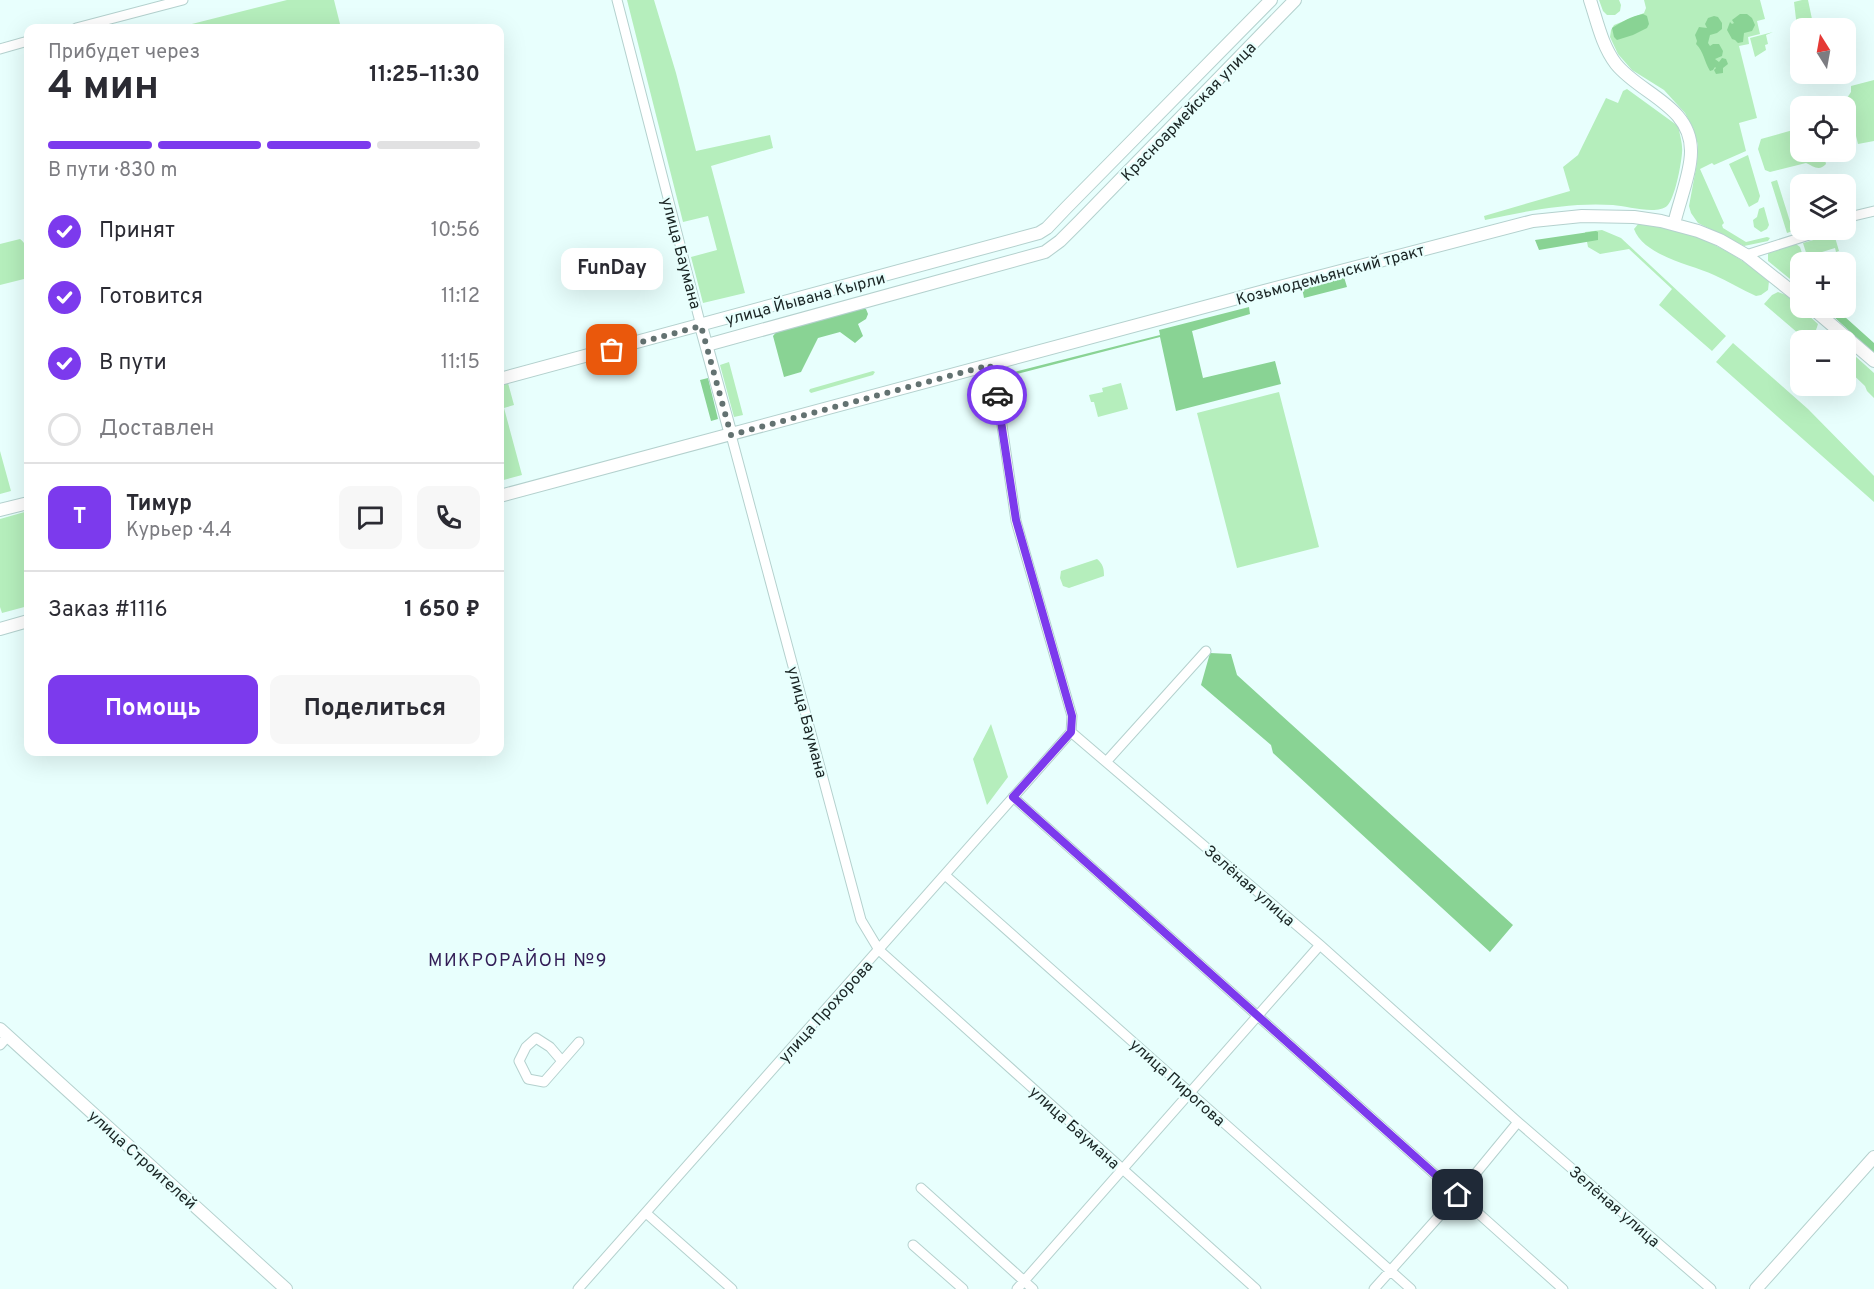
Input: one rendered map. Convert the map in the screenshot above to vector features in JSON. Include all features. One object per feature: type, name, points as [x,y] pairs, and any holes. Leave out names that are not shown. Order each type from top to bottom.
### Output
[{"type":"main road","name":"Красноармейская улица","points":[[1066,208],[1271,0]]},
{"type":"main road","name":"Красноармейская улица","points":[[1080,221],[1295,0]]},
{"type":"main road","points":[[1590,0],[1605,47],[1616,63],[1676,114],[1684,125],[1690,140],[1690,163],[1674,224]]},
{"type":"main road","points":[[1227,45],[1240,57]]},
{"type":"main road","points":[[1193,80],[1206,93]]},
{"type":"main road","name":"улица Йывана Кырли","points":[[504,379],[1032,236],[1047,228],[1066,208]]},
{"type":"main road","points":[[1066,208],[1080,221]]},
{"type":"main road","name":"Козьмодемьянский тракт","points":[[990,365],[1533,221],[1564,217],[1602,216],[1647,219],[1698,231],[1746,255],[1790,290]]},
{"type":"main road","name":"улица Йывана Кырли","points":[[707,345],[1038,255],[1060,241],[1080,221]]},
{"type":"main road","points":[[856,284],[861,302]]},
{"type":"main road","points":[[1824,318],[1874,361]]},
{"type":"main road","name":"улица Баумана","points":[[701,326],[731,435]]},
{"type":"main road","points":[[504,495],[990,365]]},
{"type":"main road","points":[[0,510],[24,504]]},
{"type":"main road","points":[[0,629],[24,622]]},
{"type":"main road","name":"улица Строителей","points":[[3,1037],[286,1289]]},
{"type":"main road","points":[[1756,1289],[1874,1157]]},
{"type":"street","points":[[91,24],[183,0]]},
{"type":"street","name":"улица Баумана","points":[[617,0],[701,326]]},
{"type":"street","points":[[0,49],[24,42]]},
{"type":"street","points":[[1856,215],[1874,211]]},
{"type":"street","points":[[1746,255],[1793,240]]},
{"type":"street","points":[[990,365],[999,405],[1016,520],[1072,716],[1071,732]]},
{"type":"street","name":"улица Баумана","points":[[731,435],[861,920],[879,950],[1256,1289]]},
{"type":"street","points":[[1106,762],[1206,651]]},
{"type":"street","name":"Зелёная улица","points":[[1071,732],[1320,945],[1518,1122],[1711,1289]]},
{"type":"street","name":"улица Прохорова","points":[[578,1289],[1071,732]]},
{"type":"street","points":[[1013,797],[1563,1289]]},
{"type":"street","name":"улица Пирогова","points":[[945,875],[1411,1289]]},
{"type":"street","points":[[1017,1289],[1320,945]]},
{"type":"street","points":[[562,1061],[550,1047],[536,1038],[526,1047],[519,1061],[528,1080],[544,1082],[579,1042]]},
{"type":"street","points":[[1374,1289],[1458,1195],[1518,1122]]},
{"type":"street","points":[[921,1188],[1033,1289]]},
{"type":"street","points":[[646,1212],[732,1289]]},
{"type":"street","points":[[913,1245],[963,1289]]},
{"type":"green space","points":[[287,0],[334,0],[340,24],[192,24]]},
{"type":"green space","points":[[627,0],[654,0],[696,151],[770,135],[773,148],[711,166],[745,293],[703,303],[691,257],[717,250],[708,216],[683,222]]},
{"type":"green space","points":[[1599,0],[1619,0],[1620,11],[1615,15],[1607,15]]},
{"type":"green space","points":[[1644,0],[1760,0],[1765,19],[1757,21],[1760,34],[1748,37],[1749,44],[1739,46],[1757,118],[1739,123],[1746,151],[1700,169],[1724,223],[1723,228],[1746,242],[1767,237],[1770,238],[1768,241],[1744,246],[1698,223],[1691,213],[1689,206],[1698,145],[1693,128],[1685,113],[1664,90],[1632,70],[1618,54],[1610,37],[1614,25],[1644,13],[1646,8]]},
{"type":"green space","points":[[1808,0],[1812,18],[1796,18],[1794,2]]},
{"type":"green space","points":[[1643,14],[1647,16],[1649,24],[1647,28],[1617,40],[1614,37],[1612,28]]},
{"type":"green space","points":[[1740,14],[1747,14],[1755,25],[1752,31],[1744,33],[1743,42],[1738,43],[1732,39],[1727,30],[1730,22],[1734,23],[1732,20]]},
{"type":"green space","points":[[1718,17],[1722,23],[1722,29],[1710,35],[1708,43],[1710,46],[1719,44],[1723,51],[1722,56],[1715,59],[1719,62],[1722,58],[1726,59],[1728,64],[1723,68],[1723,73],[1716,74],[1715,67],[1710,71],[1696,44],[1695,35],[1699,27],[1707,28],[1705,24],[1708,18]]},
{"type":"green space","points":[[1773,32],[1766,35],[1768,44],[1765,45],[1766,50],[1755,57],[1750,38]]},
{"type":"green space","points":[[1874,80],[1874,141],[1858,144],[1856,96],[1848,96],[1851,86]]},
{"type":"green space","points":[[1627,89],[1678,126],[1682,147],[1679,173],[1667,206],[1662,209],[1649,210],[1597,204],[1565,206],[1485,220],[1484,216],[1570,191],[1563,167],[1578,155],[1606,98],[1618,103],[1623,91]]},
{"type":"green space","points":[[1790,131],[1790,162],[1826,162],[1826,164],[1818,168],[1806,163],[1770,172],[1765,170],[1758,149],[1761,139]]},
{"type":"green space","points":[[1748,155],[1760,196],[1758,202],[1749,207],[1729,164]]},
{"type":"green space","points":[[1777,180],[1790,221],[1790,232],[1787,233],[1771,182]]},
{"type":"green space","points":[[1764,207],[1769,225],[1761,232],[1754,227],[1753,220],[1757,217],[1759,209]]},
{"type":"green space","points":[[1639,223],[1674,229],[1725,250],[1769,281],[1768,290],[1756,296],[1714,275],[1657,253],[1639,238],[1634,229]]},
{"type":"green space","points":[[1602,230],[1621,238],[1726,336],[1712,351],[1659,305],[1672,289],[1629,249],[1600,254],[1588,247],[1585,232]]},
{"type":"green space","points":[[1596,231],[1598,240],[1539,250],[1535,240]]},
{"type":"green space","points":[[20,239],[24,242],[24,279],[0,285],[0,244]]},
{"type":"green space","points":[[1813,240],[1836,240],[1839,251],[1836,252],[1835,248],[1822,252],[1806,252],[1803,243]]},
{"type":"green space","points":[[1796,244],[1800,247],[1802,252],[1790,252],[1790,279],[1768,261],[1768,251]]},
{"type":"green space","points":[[1344,277],[1347,287],[1304,298],[1302,288]]},
{"type":"green space","points":[[1778,292],[1786,295],[1790,299],[1790,318],[1811,318],[1818,324],[1816,330],[1794,330],[1764,304]]},
{"type":"green space","points":[[1249,307],[1250,314],[1192,331],[1203,378],[1275,361],[1281,384],[1176,411],[1160,337],[1001,378],[1002,375],[1160,335],[1159,330]]},
{"type":"green space","points":[[859,308],[866,309],[868,314],[866,319],[858,324],[863,336],[855,343],[840,332],[818,338],[801,372],[784,377],[773,336],[778,330]]},
{"type":"green space","points":[[1835,318],[1846,318],[1874,343],[1874,353],[1856,337],[1856,330],[1848,330]]},
{"type":"green space","points":[[1733,343],[1790,393],[1790,396],[1793,396],[1808,409],[1874,476],[1874,502],[1716,362]]},
{"type":"green space","points":[[1856,357],[1874,373],[1874,398],[1856,377]]},
{"type":"green space","points":[[729,362],[743,415],[734,417],[720,365]]},
{"type":"green space","points":[[875,372],[873,375],[811,393],[809,391],[810,389]]},
{"type":"green space","points":[[708,378],[718,419],[711,421],[700,380]]},
{"type":"green space","points":[[508,383],[514,405],[504,408],[504,384]]},
{"type":"green space","points":[[1121,383],[1128,409],[1098,417],[1094,402],[1091,402],[1089,395],[1103,392],[1102,388]]},
{"type":"green space","points":[[1279,392],[1319,547],[1237,568],[1197,413]]},
{"type":"green space","points":[[504,408],[522,475],[504,480]]},
{"type":"green space","points":[[0,451],[11,491],[0,494]]},
{"type":"green space","points":[[24,512],[24,607],[2,613],[0,607],[0,519]]},
{"type":"green space","points":[[1097,559],[1103,566],[1104,576],[1069,588],[1063,586],[1060,578],[1061,571]]},
{"type":"green space","points":[[1210,653],[1231,654],[1237,675],[1513,925],[1490,952],[1273,753],[1271,745],[1201,685]]},
{"type":"green space","points":[[991,724],[1008,777],[987,805],[973,759]]},
{"type":"way so far","points":[[612,350],[701,326],[731,435],[990,365],[997,395]]},
{"type":"place","name":"FunDay","points":[[612,350]]},
{"type":"district","name":"МИКРОРАЙОН №9","points":[[518,960]]},
{"type":"route","points":[[997,395],[1016,520],[1072,716],[1071,732],[1013,797],[1458,1195]]}]
